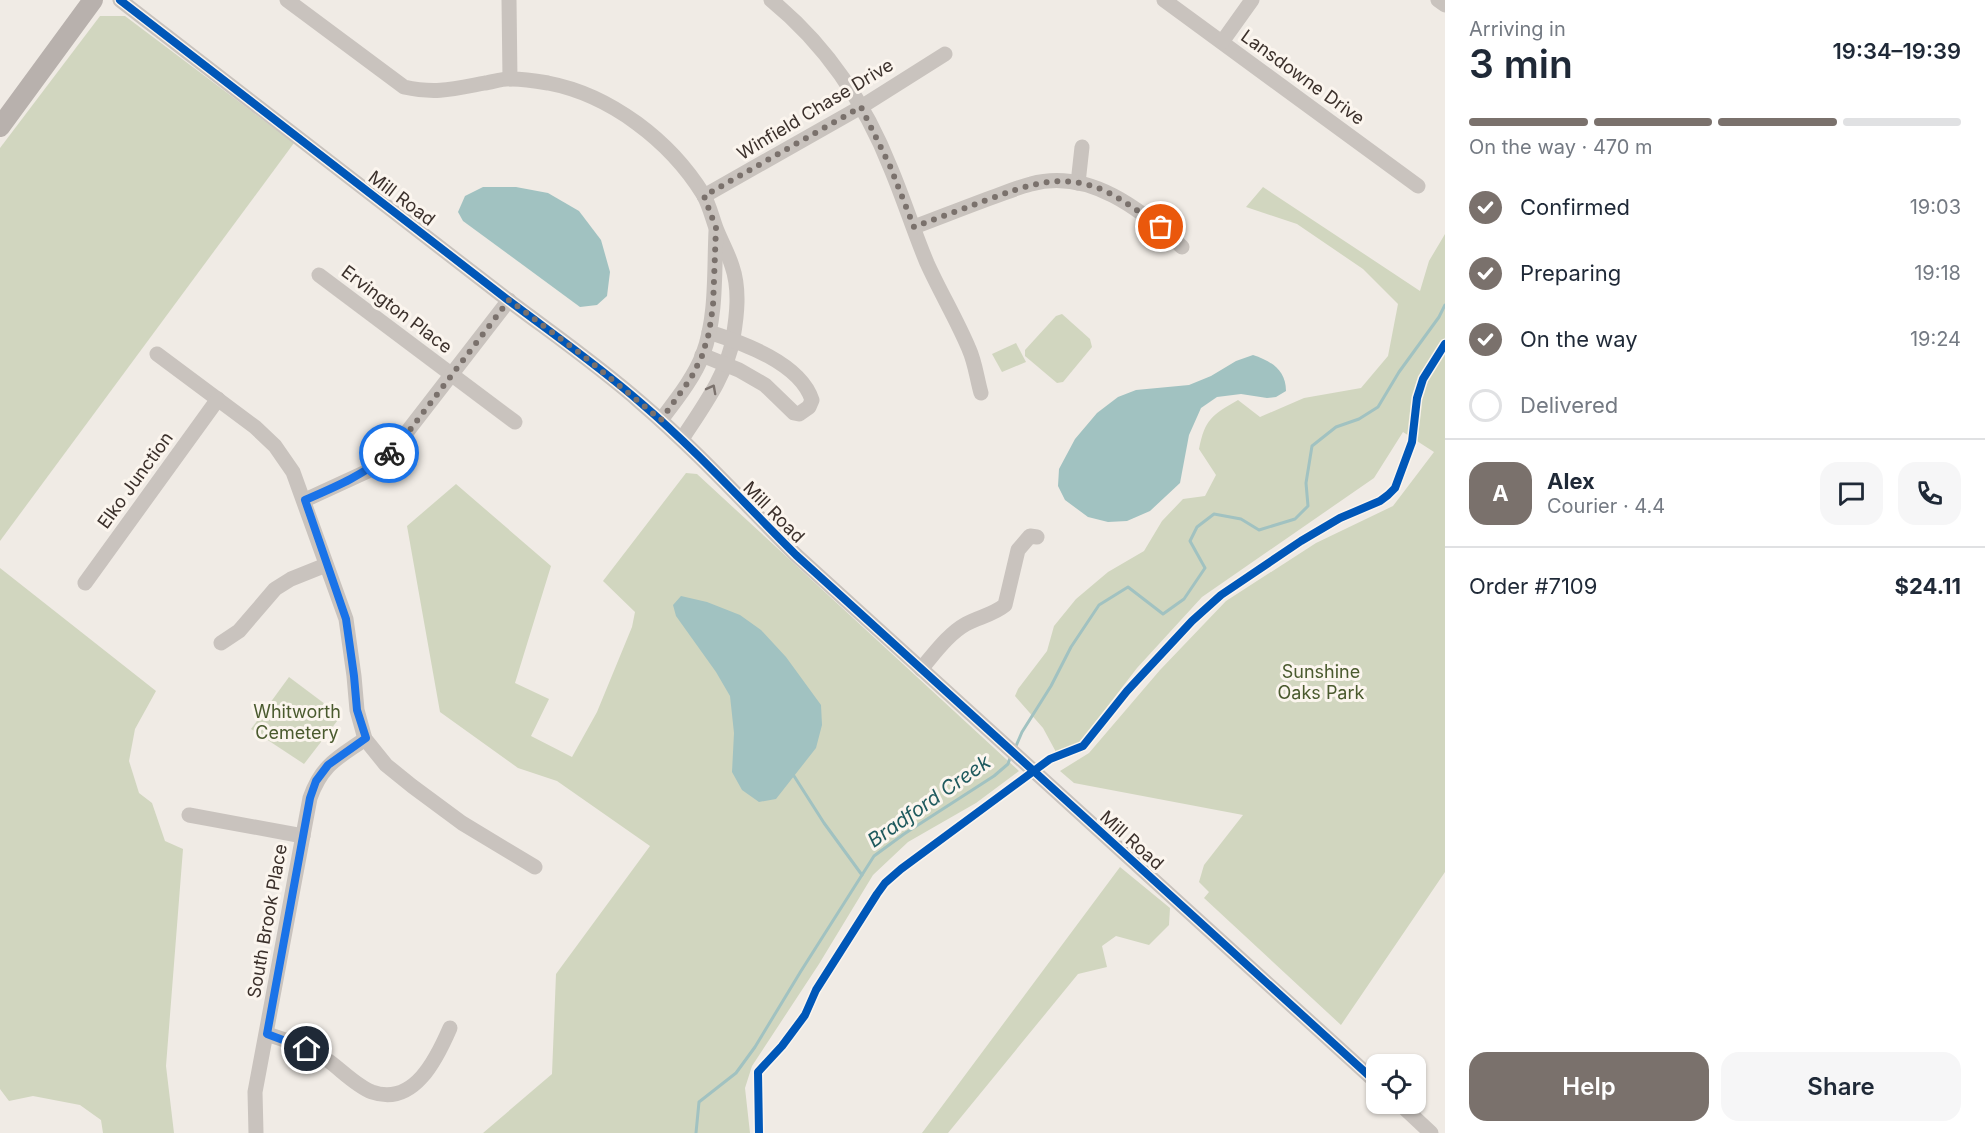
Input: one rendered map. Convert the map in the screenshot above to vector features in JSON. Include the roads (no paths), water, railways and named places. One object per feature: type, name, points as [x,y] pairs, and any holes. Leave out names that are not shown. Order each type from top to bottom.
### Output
[{"type":"main road","points":[[0,127],[93,0]]},
{"type":"street","name":"Mill Road","points":[[120,0],[581,354],[661,420],[796,555],[1366,1073]]},
{"type":"street","points":[[286,0],[404,87],[439,92],[510,79],[549,84],[592,98],[625,115],[660,143],[688,173],[704,196],[733,267],[737,287],[737,311],[733,340],[726,364],[705,404],[682,439]]},
{"type":"street","points":[[509,0],[510,79]]},
{"type":"street","points":[[771,0],[794,19],[823,49],[861,107],[890,166],[927,262],[970,351],[981,393]]},
{"type":"street","name":"Lansdowne Drive","points":[[1164,0],[1418,186]]},
{"type":"street","points":[[1222,42],[1252,0]]},
{"type":"street","points":[[1438,0],[1445,5]]},
{"type":"street","name":"Winfield Chase Drive","points":[[704,196],[861,107],[945,54]]},
{"type":"street","points":[[1078,183],[1083,147]]},
{"type":"street","points":[[914,227],[1032,183],[1056,181],[1078,183],[1101,189],[1121,199],[1161,227],[1182,246]]},
{"type":"street","points":[[661,420],[691,378],[702,356],[709,333],[713,306],[716,228]]},
{"type":"street","name":"Ervington Place","points":[[319,275],[515,422]]},
{"type":"street","points":[[305,500],[356,477],[378,463],[403,439],[509,300]]},
{"type":"street","points":[[702,356],[726,364],[765,385],[794,413],[799,414],[810,407],[812,400],[810,393],[789,370],[764,353],[709,333]]},
{"type":"street","points":[[157,354],[255,427],[275,446],[294,472],[346,619],[357,710],[366,738],[386,765],[412,786],[462,823],[535,867]]},
{"type":"street","name":"Elko Junction","points":[[85,583],[218,399]]},
{"type":"street","points":[[921,669],[950,637],[966,624],[983,618],[1005,605],[1018,550],[1030,536],[1037,537]]},
{"type":"street","points":[[221,643],[239,631],[275,589],[291,579],[326,565]]},
{"type":"street","name":"South Brook Place","points":[[256,1133],[255,1092],[310,798],[316,781],[328,765],[366,738]]},
{"type":"street","points":[[189,815],[303,836]]},
{"type":"street","points":[[267,1034],[293,1042],[321,1056],[371,1092],[386,1095],[411,1087],[422,1078],[450,1028]]},
{"type":"street","points":[[1411,1114],[1431,1133]]},
{"type":"water","points":[[483,187],[516,187],[548,193],[579,211],[601,240],[610,272],[607,296],[597,305],[580,307],[463,221],[458,212],[465,196]]},
{"type":"water","points":[[1253,355],[1276,367],[1283,377],[1286,391],[1276,397],[1267,398],[1241,394],[1217,397],[1201,408],[1189,435],[1180,483],[1150,511],[1127,521],[1108,522],[1088,517],[1065,500],[1058,486],[1059,469],[1075,439],[1097,413],[1118,397],[1136,390],[1189,385]]},
{"type":"water","points":[[681,596],[707,602],[740,615],[761,630],[786,657],[821,705],[822,725],[816,748],[776,799],[759,802],[742,790],[732,772],[734,733],[730,696],[716,672],[676,616],[673,605]]},
{"type":"waterway","name":"Bradford Creek","points":[[1016,746],[1071,647],[1099,605],[1128,587],[1163,614],[1184,599],[1205,568],[1190,541],[1197,527],[1214,514],[1241,519],[1259,530],[1295,519],[1308,506],[1306,483],[1312,446],[1336,427],[1359,419],[1378,407],[1445,305]]},
{"type":"waterway","name":"Bradford Creek","points":[[696,1133],[699,1102],[736,1073],[755,1047],[874,856],[994,776],[1008,764],[1010,758]]},
{"type":"waterway","points":[[794,776],[824,823],[862,875]]},
{"type":"park label","name":"Sunshine Oaks Park","points":[[1321,681]]},
{"type":"park label","name":"Whitworth Cemetery","points":[[297,721]]}]
